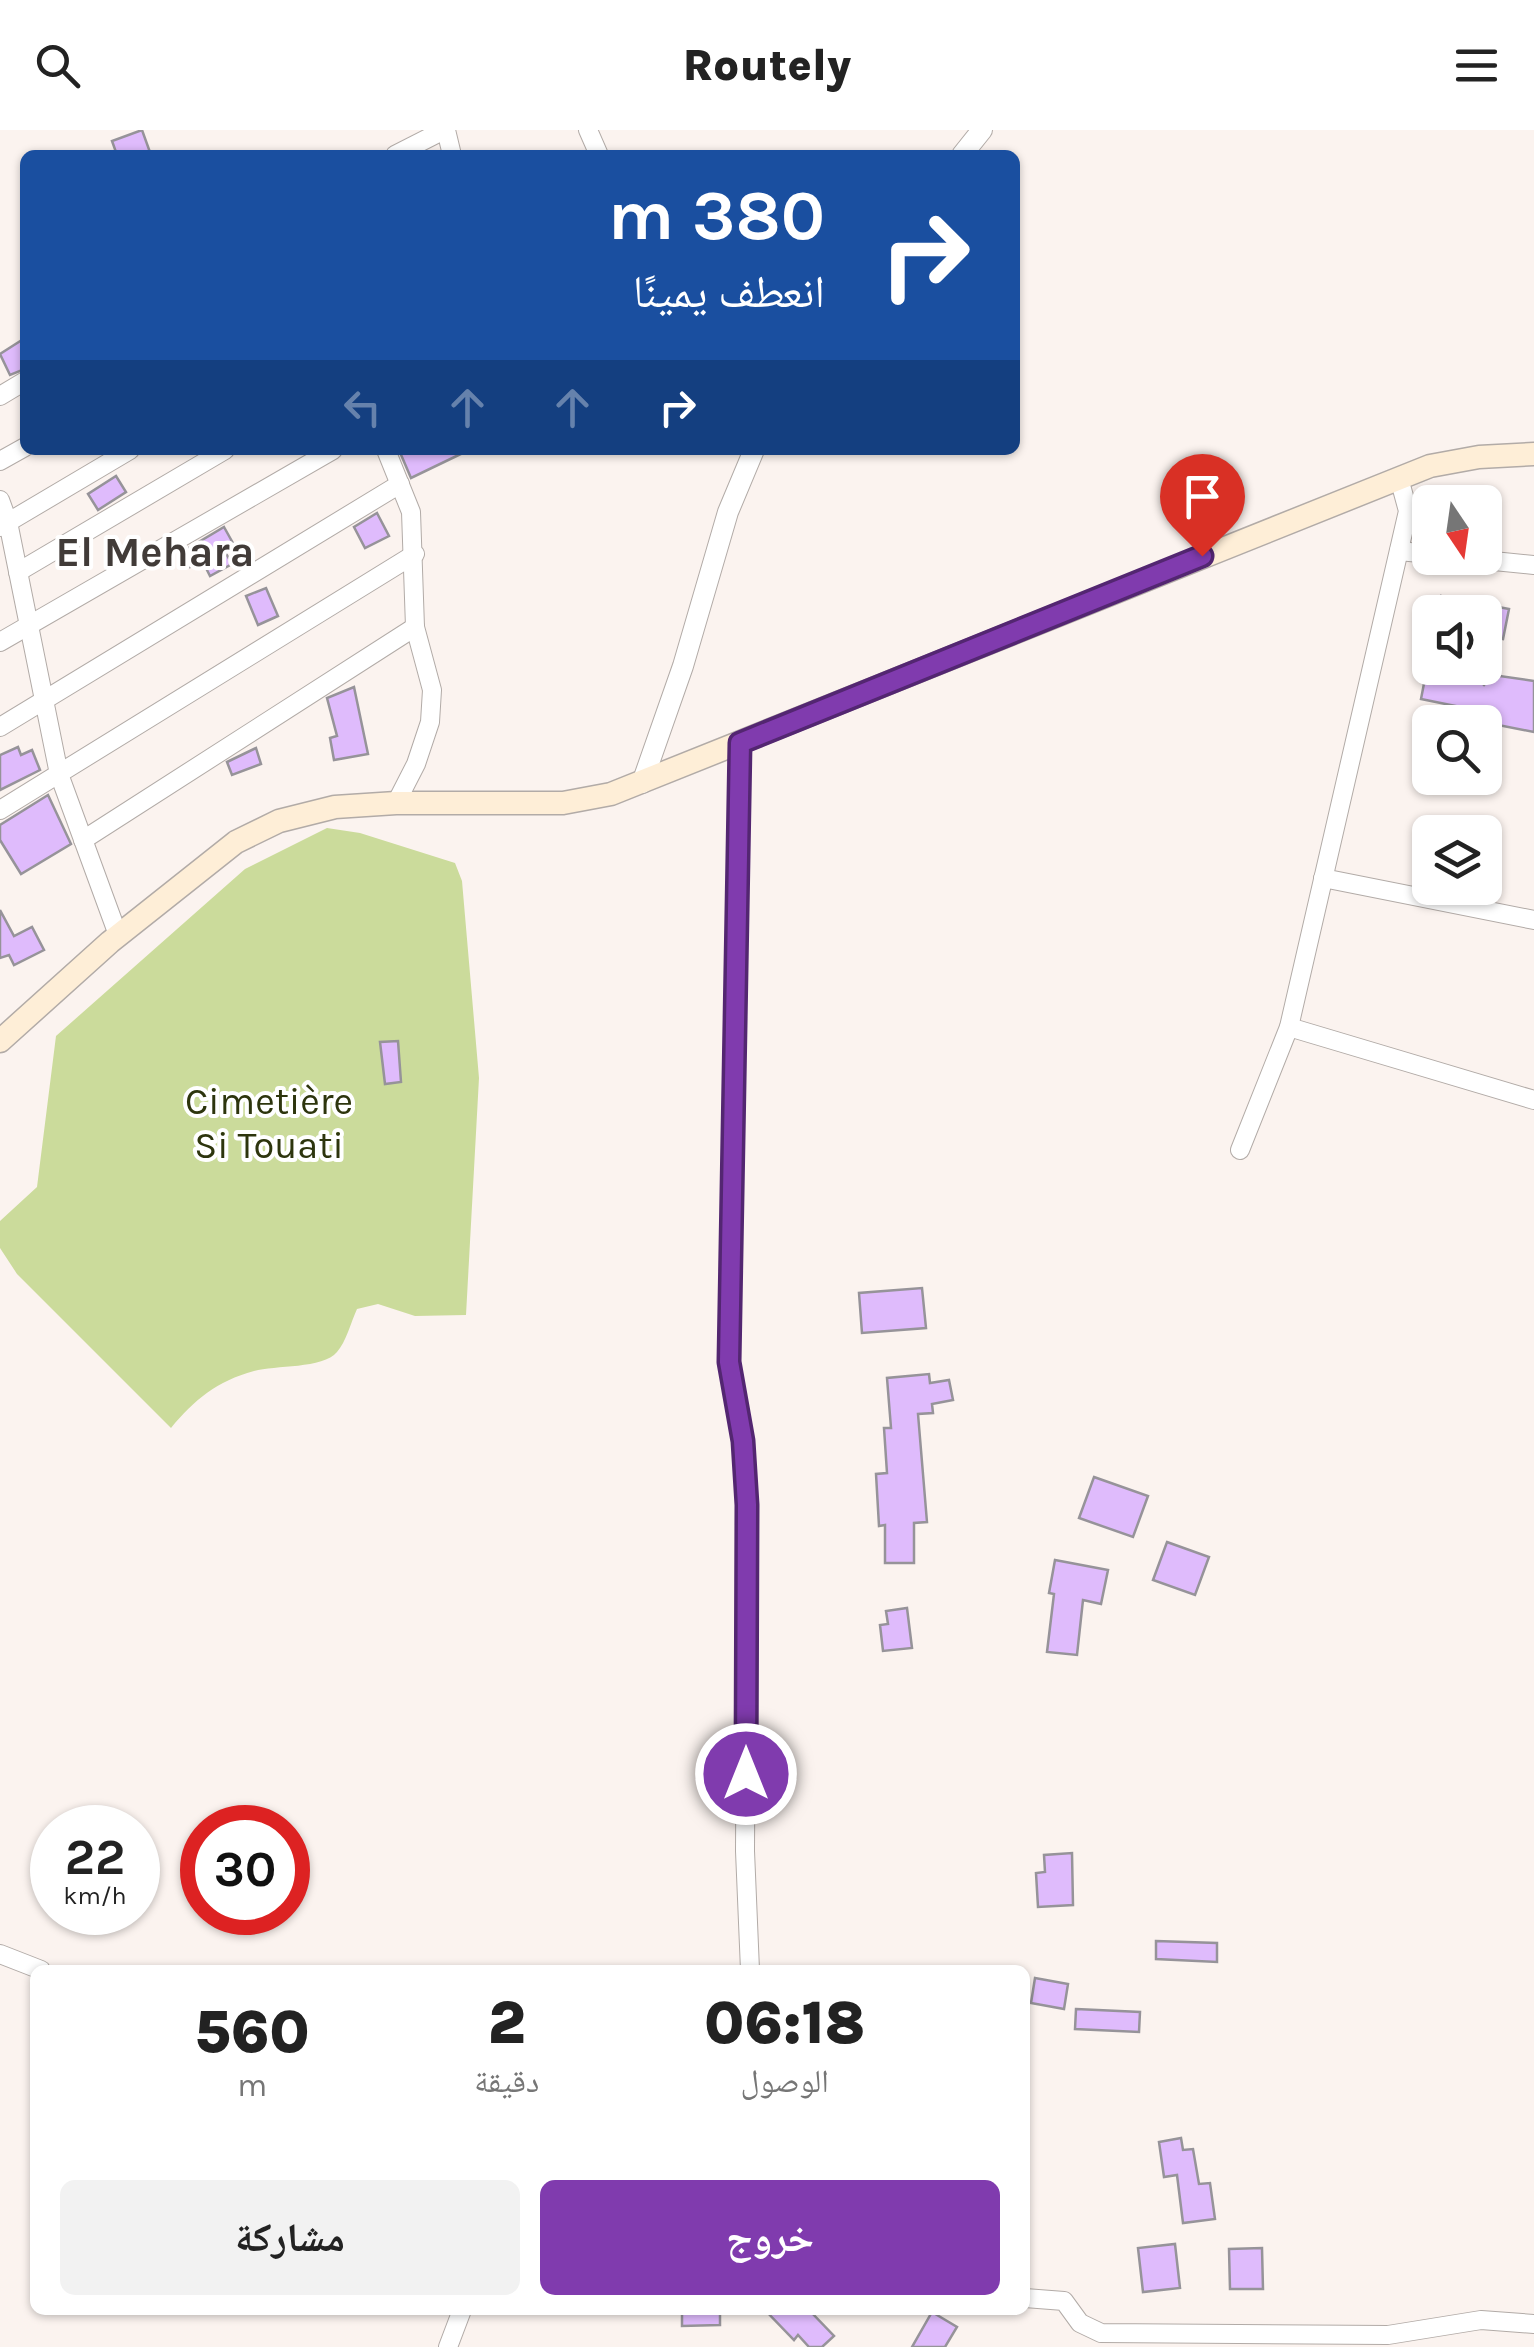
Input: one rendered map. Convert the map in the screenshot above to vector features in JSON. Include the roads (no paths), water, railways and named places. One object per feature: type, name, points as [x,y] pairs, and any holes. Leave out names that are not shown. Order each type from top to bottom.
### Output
[{"type":"main road","points":[[0,1041],[118,935],[236,842],[279,821],[335,807],[396,803],[563,804],[611,794],[1430,466],[1534,454]]},
{"type":"street","points":[[405,150],[445,130]]},
{"type":"street","points":[[966,150],[982,130]]},
{"type":"street","points":[[4,525],[122,455]]},
{"type":"street","points":[[18,572],[217,455]]},
{"type":"street","points":[[0,642],[324,455]]},
{"type":"street","points":[[388,455],[411,512],[415,627],[432,690],[430,722],[416,764],[396,803]]},
{"type":"street","points":[[642,783],[683,666],[728,512],[752,455]]},
{"type":"street","points":[[1240,1150],[1288,1027],[1408,511],[1399,478]]},
{"type":"street","points":[[0,727],[400,484]]},
{"type":"street","points":[[0,500],[59,774],[118,935]]},
{"type":"street","points":[[1399,551],[1412,552]]},
{"type":"street","points":[[0,810],[414,554]]},
{"type":"street","points":[[1502,561],[1534,564]]},
{"type":"street","points":[[84,840],[415,627]]},
{"type":"street","points":[[740,743],[729,1362],[743,1441],[747,1505],[745,1851],[750,1965]]},
{"type":"street","points":[[1323,878],[1534,920]]},
{"type":"street","points":[[1288,1027],[1534,1100]]},
{"type":"street","points":[[0,1954],[30,1966]]},
{"type":"street","points":[[1030,2298],[1064,2301],[1080,2323],[1102,2333],[1388,2335],[1481,2320],[1534,2324]]},
{"type":"street","points":[[448,2347],[460,2315]]},
{"type":"district","name":"El Mehara","points":[[155,552]]},
{"type":"park label","name":"Cimetière Si Touati","points":[[269,1123]]}]
